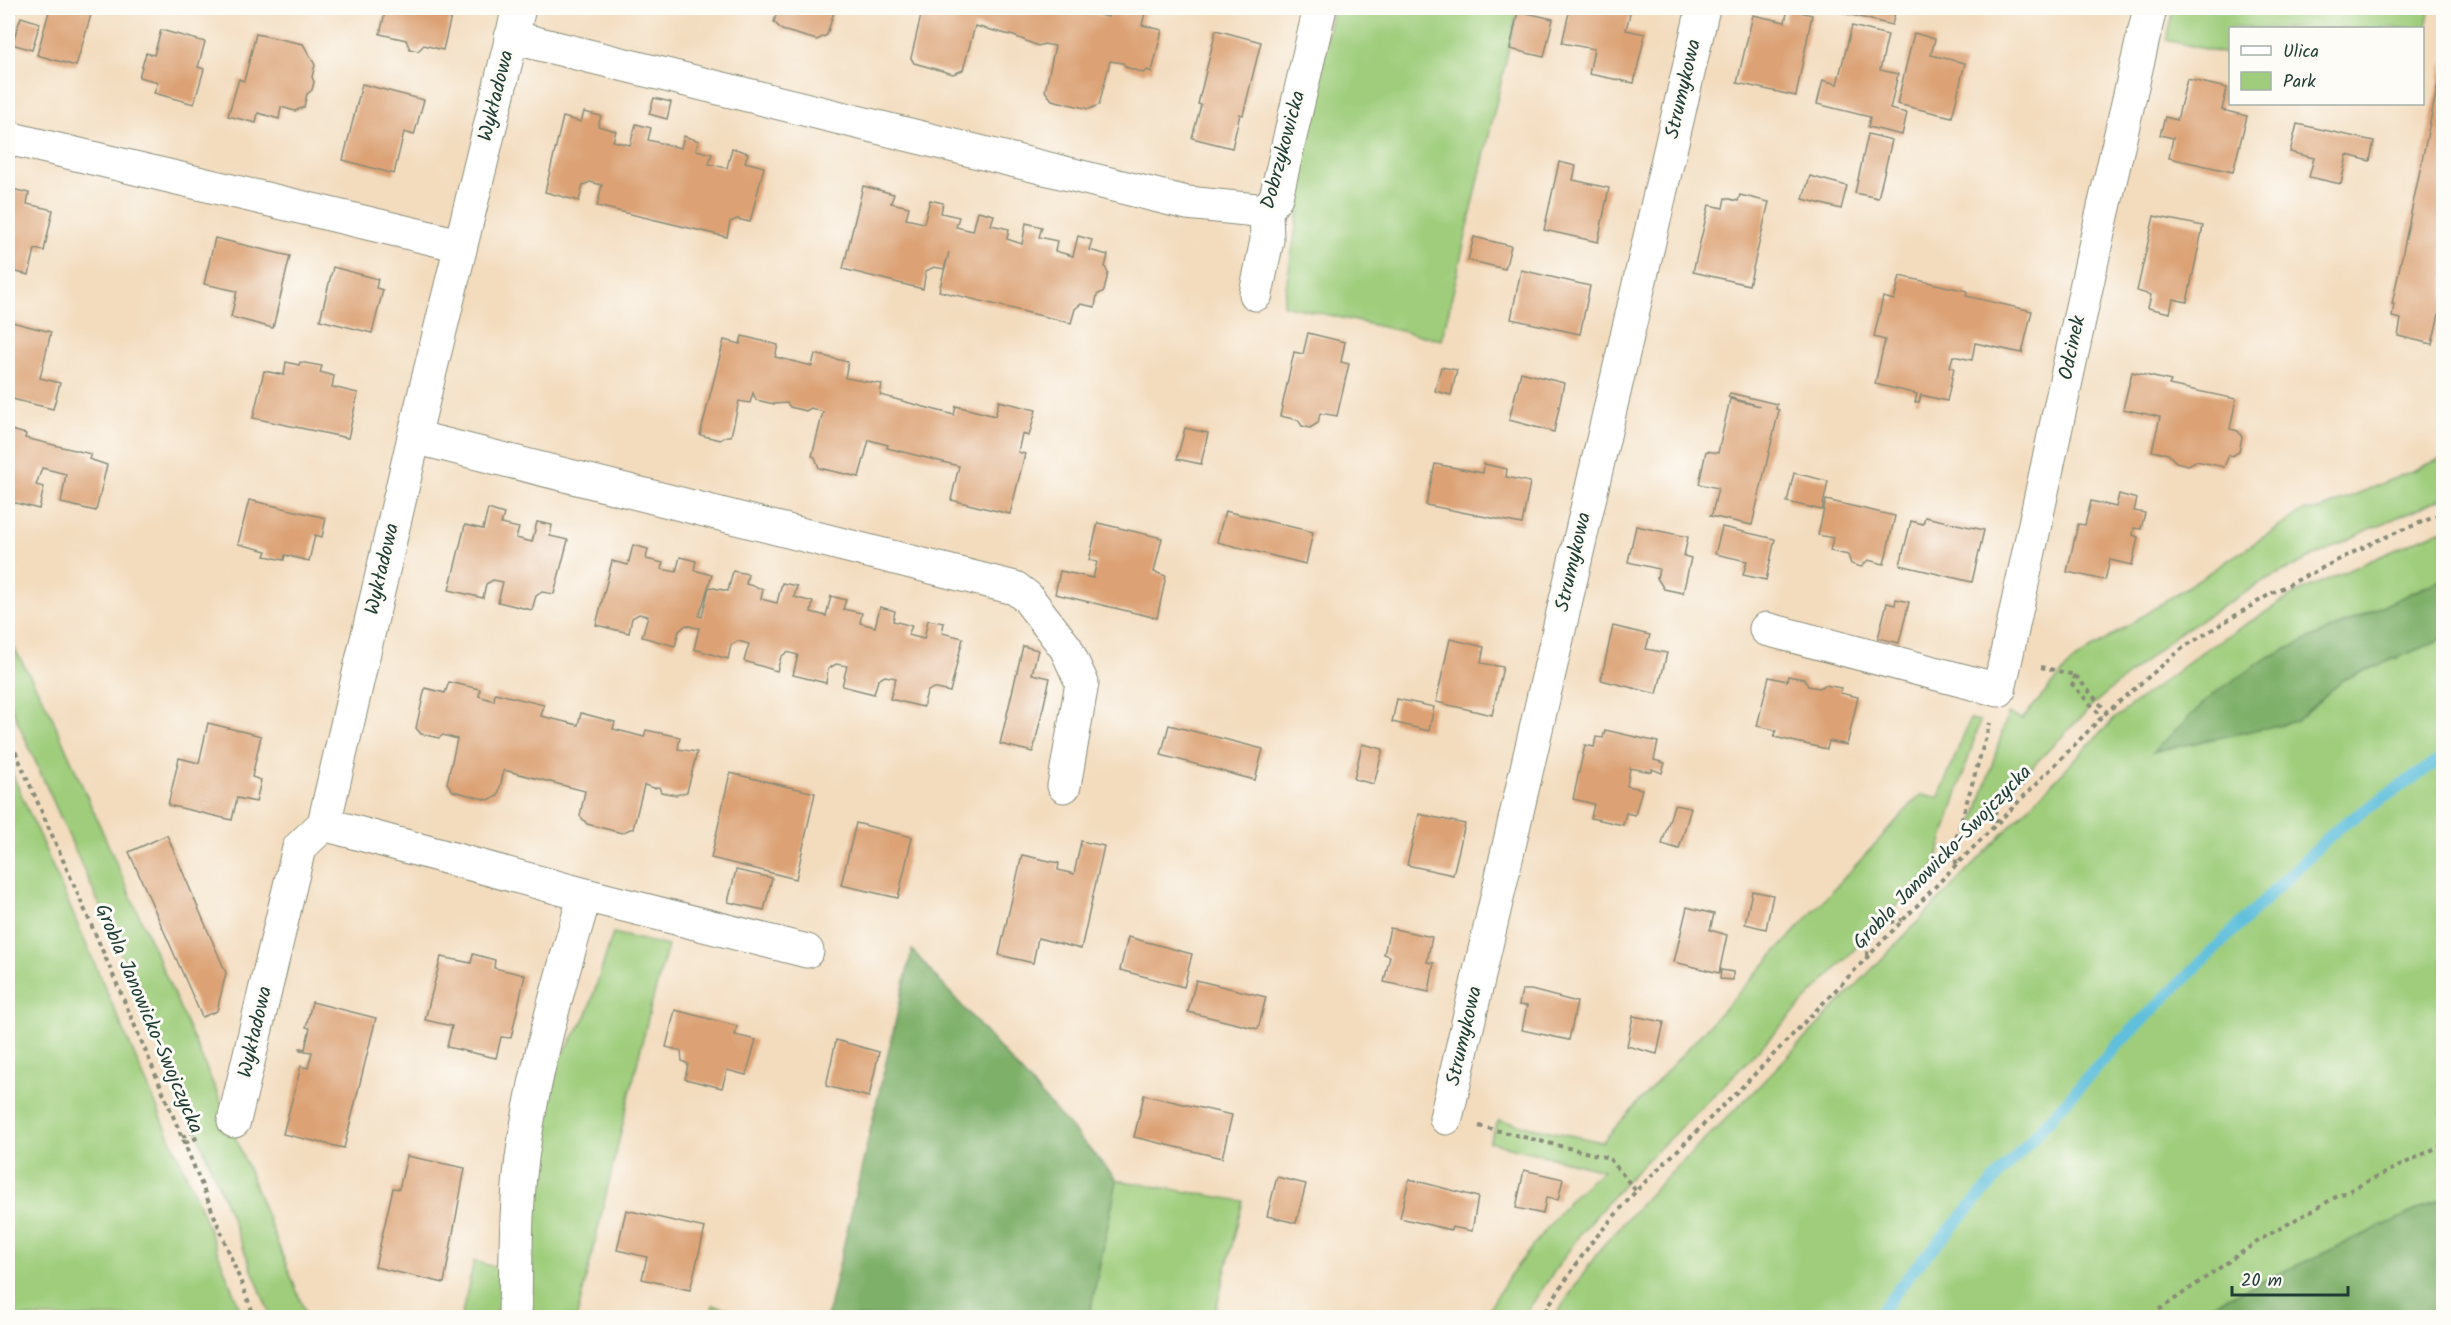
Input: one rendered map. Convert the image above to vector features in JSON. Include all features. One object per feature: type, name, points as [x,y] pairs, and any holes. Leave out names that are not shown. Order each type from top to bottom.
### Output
[{"type":"street","name":"Dobrzykowicka","points":[[1256,294],[1267,240],[1266,211],[1276,197],[1320,8]]},
{"type":"street","name":"Strumykowa","points":[[1446,1118],[1703,8]]},
{"type":"street","name":"Odcinek","points":[[1999,690],[2096,242],[2150,8]]},
{"type":"street","points":[[515,22],[1187,203],[1266,211]]},
{"type":"street","name":"Wykładowa","points":[[234,1121],[299,848],[324,824],[414,436],[515,22]]},
{"type":"street","points":[[8,138],[460,245]]},
{"type":"street","points":[[414,436],[1015,588],[1027,597],[1066,648],[1082,683],[1064,786]]},
{"type":"street","points":[[1766,629],[1999,690]]},
{"type":"street","points":[[324,824],[585,895],[807,951]]},
{"type":"street","points":[[515,1317],[518,1206],[524,1144],[558,985],[585,895]]},
{"type":"path","name":"Grobla Janowicko-Swojczycka","points":[[1540,1317],[1591,1243],[1636,1191],[1749,1080],[1996,823],[2107,712],[2184,647],[2272,592],[2378,540],[2444,513]]},
{"type":"path","points":[[2102,717],[2071,683],[2075,675],[2107,712]]},
{"type":"path","points":[[1956,865],[1955,842],[1999,690]]},
{"type":"path","name":"Grobla Janowicko-Swojczycka","points":[[8,735],[205,1189],[255,1317]]},
{"type":"path","points":[[1996,823],[1995,806],[2002,800],[2020,800]]},
{"type":"path","points":[[1867,957],[1869,938],[1883,923],[1902,920]]},
{"type":"path","points":[[1446,1118],[1609,1158],[1636,1191]]},
{"type":"path","points":[[2155,1317],[2159,1310],[2261,1239],[2336,1197],[2444,1144]]},
{"type":"green space","points":[[1333,8],[1518,8],[1442,340],[1283,305],[1299,209],[1298,177]]},
{"type":"green space","points":[[2173,8],[2430,8],[2424,38],[2424,27],[2229,27],[2229,55],[2166,40]]},
{"type":"green space","points":[[2443,458],[2443,498],[2372,528],[2265,580],[2176,635],[2097,701],[1998,801],[1995,801],[1987,819],[1970,835],[2008,714],[2022,719],[2073,661],[2305,510],[2316,511]]},
{"type":"green space","points":[[2443,529],[2443,579],[2267,658],[2297,721],[2342,680],[2443,639],[2443,1198],[2185,1317],[1554,1318],[1600,1249],[1645,1199],[1757,1088],[2114,719],[2203,651],[2296,593]]},
{"type":"green space","points":[[2443,579],[2443,639],[2342,680],[2297,721],[2153,752],[2213,694],[2267,658]]},
{"type":"green space","points":[[8,637],[49,710],[225,1111],[307,1317],[271,1317],[196,1130],[105,917],[8,700]]},
{"type":"green space","points":[[1970,719],[1980,721],[1932,874],[1892,910],[1739,1070],[1626,1181],[1580,1234],[1523,1317],[1484,1317],[1510,1275],[1570,1199],[1603,1170],[1489,1142],[1499,1120],[1602,1142],[1920,795],[1939,797]]},
{"type":"green space","points":[[8,764],[198,1202],[243,1317],[8,1317]]},
{"type":"green space","points":[[613,933],[668,946],[651,1005],[577,1317],[529,1318],[532,1174],[560,1058],[587,1015]]},
{"type":"green space","points":[[912,950],[1117,1180],[1089,1317],[827,1317]]},
{"type":"green space","points":[[1117,1180],[1243,1201],[1214,1317],[1089,1318]]},
{"type":"green space","points":[[2443,1198],[2443,1317],[2185,1317]]},
{"type":"green space","points":[[474,1261],[502,1269],[502,1317],[461,1318]]},
{"type":"green space","points":[[713,1305],[759,1317],[710,1317]]},
{"type":"building","points":[[50,8],[93,8],[76,66],[37,55]]},
{"type":"building","points":[[386,8],[453,8],[443,50],[424,45],[418,51],[410,49],[406,40],[380,34]]},
{"type":"building","points":[[778,8],[835,8],[827,35],[817,40],[782,30],[774,22]]},
{"type":"building","points":[[912,8],[1079,8],[1078,10],[1108,17],[1111,8],[1121,8],[1145,13],[1142,25],[1162,30],[1152,72],[1148,70],[1143,73],[1126,67],[1123,63],[1110,61],[1099,105],[1089,109],[1052,100],[1045,91],[1055,46],[1044,44],[1038,46],[1014,36],[975,26],[963,70],[953,74],[914,63],[911,58],[922,11]]},
{"type":"building","points":[[1570,8],[1602,8],[1630,13],[1626,30],[1645,34],[1634,83],[1589,74],[1594,49],[1562,43]]},
{"type":"building","points":[[1844,8],[1896,8],[1892,25],[1843,13]]},
{"type":"building","points":[[1788,9],[1812,15],[1796,96],[1737,83],[1753,15],[1785,22]]},
{"type":"building","points":[[1518,11],[1553,19],[1544,57],[1510,49]]},
{"type":"building","points":[[21,17],[40,23],[32,50],[12,44]]},
{"type":"building","points":[[1852,26],[1888,35],[1880,70],[1898,74],[1890,109],[1907,113],[1902,135],[1868,127],[1870,117],[1817,104],[1823,80],[1837,84]]},
{"type":"building","points":[[161,30],[205,42],[198,67],[204,69],[194,104],[154,93],[158,82],[139,77],[146,53],[154,55]]},
{"type":"building","points":[[1216,30],[1261,42],[1243,115],[1240,114],[1232,148],[1192,138]]},
{"type":"building","points":[[1914,33],[1935,39],[1931,55],[1965,63],[1952,117],[1897,104]]},
{"type":"building","points":[[256,34],[303,44],[315,65],[312,90],[307,94],[304,107],[295,111],[281,107],[279,119],[258,113],[256,123],[228,116],[239,79],[244,81]]},
{"type":"building","points":[[2443,60],[2444,307],[2442,315],[2439,314],[2432,344],[2398,336],[2401,319],[2392,317],[2394,304],[2392,304]]},
{"type":"building","points":[[2187,79],[2227,88],[2222,110],[2247,116],[2233,172],[2169,158],[2173,138],[2160,135],[2165,117],[2177,120]]},
{"type":"building","points":[[362,84],[424,100],[414,135],[404,132],[394,174],[343,160]]},
{"type":"building","points":[[654,98],[671,102],[667,119],[649,114]]},
{"type":"building","points":[[584,112],[601,116],[598,126],[616,131],[613,141],[630,145],[636,124],[651,128],[648,140],[681,148],[684,136],[699,141],[696,150],[712,154],[709,164],[727,168],[732,148],[748,153],[745,162],[764,167],[750,222],[737,219],[730,222],[727,237],[597,206],[602,185],[590,182],[583,185],[579,201],[545,192],[563,117],[581,122]]},
{"type":"building","points":[[2297,124],[2374,141],[2370,161],[2347,155],[2341,184],[2309,177],[2314,158],[2290,152]]},
{"type":"building","points":[[1868,134],[1892,140],[1878,198],[1855,193]]},
{"type":"building","points":[[1559,162],[1576,166],[1573,180],[1609,188],[1598,242],[1544,230]]},
{"type":"building","points":[[1810,176],[1847,186],[1841,209],[1803,199]]},
{"type":"building","points":[[863,186],[894,194],[891,203],[909,207],[906,219],[924,223],[930,200],[943,203],[941,213],[959,217],[956,227],[973,231],[978,211],[994,215],[991,225],[1009,229],[1007,239],[1022,244],[1026,223],[1042,227],[1039,237],[1057,241],[1055,251],[1073,256],[1078,236],[1092,240],[1089,250],[1108,255],[1105,267],[1108,273],[1104,291],[1097,295],[1095,307],[1081,304],[1075,309],[1071,323],[939,291],[949,252],[944,269],[934,267],[926,271],[923,289],[843,269]]},
{"type":"building","points":[[8,188],[29,193],[27,204],[53,210],[44,251],[35,249],[29,275],[8,270]]},
{"type":"building","points":[[1740,195],[1769,202],[1749,285],[1693,272],[1709,205],[1723,208],[1725,198],[1738,201]]},
{"type":"building","points":[[2154,216],[2203,226],[2187,302],[2173,299],[2170,313],[2148,308],[2151,295],[2137,291]]},
{"type":"building","points":[[1474,237],[1511,246],[1505,269],[1468,260]]},
{"type":"building","points":[[215,238],[290,256],[273,328],[231,317],[237,291],[204,284]]},
{"type":"building","points":[[333,267],[378,279],[376,288],[383,290],[372,333],[320,320]]},
{"type":"building","points":[[1521,270],[1590,286],[1580,334],[1511,319]]},
{"type":"building","points":[[1900,276],[1967,291],[1966,296],[2032,311],[2022,353],[1975,343],[1972,360],[1953,356],[1950,367],[1954,368],[1947,401],[1921,395],[1919,402],[1915,402],[1917,394],[1875,384],[1885,340],[1874,337],[1883,297],[1894,300]]},
{"type":"building","points":[[8,321],[51,332],[40,378],[60,383],[53,409],[8,398]]},
{"type":"building","points":[[1308,333],[1345,342],[1341,362],[1349,364],[1337,416],[1320,413],[1318,423],[1310,428],[1302,426],[1298,420],[1280,416],[1294,352],[1303,354]]},
{"type":"building","points":[[742,336],[778,345],[775,357],[812,366],[815,354],[848,362],[845,378],[882,384],[880,395],[954,415],[956,406],[995,416],[999,401],[1036,410],[1029,436],[1022,434],[1018,452],[1025,454],[1010,514],[951,500],[959,466],[887,448],[888,445],[869,440],[859,477],[819,468],[815,457],[812,456],[823,412],[811,408],[806,411],[790,407],[787,403],[774,404],[756,400],[753,393],[750,403],[739,401],[731,436],[720,440],[700,435],[724,340],[740,344]]},
{"type":"building","points":[[286,362],[322,366],[320,372],[334,376],[332,387],[358,393],[348,438],[253,418],[264,371],[284,375]]},
{"type":"building","points":[[1441,367],[1457,370],[1451,395],[1435,391]]},
{"type":"building","points":[[1521,372],[1564,383],[1554,432],[1509,420]]},
{"type":"building","points":[[2132,372],[2171,381],[2169,385],[2236,399],[2230,429],[2238,431],[2242,437],[2239,452],[2232,456],[2229,455],[2224,467],[2196,461],[2188,465],[2176,462],[2168,454],[2152,451],[2160,417],[2123,409]]},
{"type":"building","points":[[1730,393],[1777,404],[1776,409],[1779,410],[1752,525],[1710,516],[1718,488],[1699,484],[1706,451],[1718,453],[1730,399],[1760,406],[1728,397]]},
{"type":"building","points":[[1185,428],[1208,433],[1201,464],[1177,459]]},
{"type":"building","points":[[8,429],[26,434],[25,438],[91,454],[89,459],[107,465],[96,511],[61,503],[66,474],[42,468],[36,485],[44,487],[39,509],[8,501]]},
{"type":"building","points":[[1435,464],[1483,473],[1484,464],[1507,469],[1506,477],[1530,482],[1522,524],[1426,505]]},
{"type":"building","points":[[1794,473],[1828,481],[1822,510],[1787,502]]},
{"type":"building","points":[[2119,494],[2137,499],[2134,511],[2145,513],[2141,529],[2134,528],[2133,535],[2138,537],[2132,565],[2110,560],[2105,580],[2067,572],[2078,524],[2085,525],[2091,501],[2116,507]]},
{"type":"building","points":[[249,500],[326,518],[322,537],[315,535],[309,561],[285,555],[284,560],[265,556],[267,551],[238,544]]},
{"type":"building","points":[[1826,500],[1895,516],[1884,564],[1868,560],[1861,567],[1851,564],[1848,555],[1830,551],[1833,538],[1818,535]]},
{"type":"building","points":[[488,509],[504,514],[501,524],[519,528],[516,538],[532,542],[537,522],[552,525],[550,536],[568,540],[554,594],[542,592],[536,596],[532,610],[498,602],[503,582],[493,580],[486,584],[483,598],[449,590],[465,525],[483,529]]},
{"type":"building","points":[[1225,511],[1313,532],[1306,564],[1217,542]]},
{"type":"building","points":[[1925,517],[1984,530],[1972,582],[1900,565],[1911,521],[1923,524]]},
{"type":"building","points":[[1098,523],[1162,538],[1154,572],[1166,576],[1157,618],[1055,594],[1060,571],[1093,578],[1097,562],[1089,560]]},
{"type":"building","points":[[1636,526],[1688,537],[1684,556],[1691,558],[1683,593],[1664,589],[1657,578],[1659,569],[1628,562]]},
{"type":"building","points":[[1722,527],[1775,539],[1766,580],[1743,575],[1747,561],[1715,554]]},
{"type":"building","points":[[633,545],[648,549],[646,559],[663,563],[661,569],[676,572],[680,557],[696,561],[694,570],[712,575],[699,616],[702,617],[709,587],[728,591],[733,571],[748,574],[746,584],[763,589],[761,599],[777,603],[782,583],[797,586],[794,597],[813,602],[811,612],[826,616],[831,596],[846,600],[843,609],[862,613],[860,623],[875,627],[880,607],[895,611],[893,621],[912,626],[908,635],[924,639],[928,620],[944,623],[942,633],[963,638],[950,692],[933,688],[927,692],[923,707],[890,699],[896,678],[885,676],[878,680],[874,694],[842,686],[847,666],[836,664],[828,669],[826,683],[793,675],[798,655],[787,652],[781,657],[777,671],[744,661],[749,644],[738,641],[731,645],[728,659],[694,649],[699,628],[686,625],[679,631],[675,646],[642,637],[648,616],[639,614],[632,618],[629,633],[596,625],[612,561],[628,565]]},
{"type":"building","points":[[1896,599],[1909,602],[1899,643],[1878,638],[1887,603],[1895,605]]},
{"type":"building","points":[[1613,626],[1650,635],[1646,649],[1667,653],[1657,694],[1601,680]]},
{"type":"building","points":[[1450,639],[1484,647],[1481,663],[1503,667],[1492,715],[1436,702]]},
{"type":"building","points":[[1023,646],[1038,650],[1032,674],[1050,678],[1033,752],[1000,744]]},
{"type":"building","points":[[1788,676],[1804,679],[1808,686],[1819,688],[1825,685],[1841,688],[1840,693],[1858,697],[1847,745],[1829,741],[1827,749],[1774,737],[1776,730],[1757,726],[1769,677],[1787,681]]},
{"type":"building","points":[[449,682],[480,689],[479,696],[494,701],[495,693],[544,705],[541,716],[578,725],[581,713],[615,722],[613,729],[644,737],[646,730],[680,737],[678,749],[697,752],[687,792],[676,795],[661,792],[659,787],[644,785],[633,829],[622,833],[587,824],[580,816],[585,791],[504,770],[498,796],[488,800],[453,791],[447,783],[457,739],[443,735],[439,738],[421,734],[416,728],[425,688],[445,693]]},
{"type":"building","points":[[1397,699],[1434,707],[1429,731],[1392,722]]},
{"type":"building","points":[[208,723],[261,736],[252,777],[261,780],[256,802],[237,798],[232,820],[168,805],[179,758],[199,763]]},
{"type":"building","points":[[1169,725],[1263,749],[1255,780],[1161,755]]},
{"type":"building","points":[[1605,730],[1658,742],[1654,760],[1665,763],[1662,773],[1652,769],[1652,772],[1630,768],[1627,786],[1642,789],[1635,815],[1626,813],[1623,825],[1591,818],[1594,804],[1573,799],[1585,745],[1594,747],[1596,737],[1603,738]]},
{"type":"building","points":[[1362,744],[1383,749],[1374,784],[1354,779]]},
{"type":"building","points":[[730,773],[815,793],[796,879],[711,858]]},
{"type":"building","points":[[1674,805],[1691,808],[1679,849],[1662,844]]},
{"type":"building","points":[[1419,814],[1465,824],[1453,875],[1407,865]]},
{"type":"building","points":[[856,823],[912,837],[898,898],[841,885]]},
{"type":"building","points":[[167,835],[226,973],[217,1011],[202,1017],[129,852]]},
{"type":"building","points":[[1081,841],[1104,846],[1081,949],[1038,938],[1033,963],[999,955],[1022,855],[1059,863],[1058,870],[1074,874]]},
{"type":"building","points":[[736,870],[772,878],[764,910],[728,902]]},
{"type":"building","points":[[1752,891],[1773,895],[1766,929],[1745,924]]},
{"type":"building","points":[[1687,907],[1714,914],[1710,930],[1727,935],[1719,973],[1674,962]]},
{"type":"building","points":[[1390,928],[1432,937],[1427,962],[1434,963],[1429,992],[1384,982],[1390,956],[1384,954]]},
{"type":"building","points":[[1128,937],[1192,954],[1184,987],[1120,970]]},
{"type":"building","points":[[473,954],[495,960],[494,968],[525,975],[511,1038],[501,1037],[496,1058],[447,1047],[452,1026],[425,1020],[441,957],[471,963]]},
{"type":"building","points":[[1721,970],[1733,972],[1733,980],[1720,979]]},
{"type":"building","points":[[1196,980],[1266,997],[1258,1029],[1188,1012]]},
{"type":"building","points":[[1522,990],[1531,990],[1577,1002],[1569,1040],[1522,1030],[1527,1006],[1519,1005]]},
{"type":"building","points":[[312,1002],[376,1018],[344,1148],[283,1134],[301,1066],[308,1068],[312,1052],[300,1050],[300,1048],[305,1049],[310,1028],[306,1027]]},
{"type":"building","points":[[675,1010],[737,1026],[735,1035],[756,1040],[746,1075],[727,1070],[722,1088],[685,1079],[688,1064],[682,1061],[681,1051],[666,1047]]},
{"type":"building","points":[[1633,1016],[1664,1022],[1657,1054],[1627,1046]]},
{"type":"building","points":[[836,1040],[879,1052],[869,1097],[826,1086]]},
{"type":"building","points":[[1144,1095],[1232,1115],[1222,1158],[1134,1137]]},
{"type":"building","points":[[407,1156],[465,1168],[444,1283],[375,1267],[393,1188],[399,1189]]},
{"type":"building","points":[[1524,1170],[1563,1179],[1558,1200],[1546,1198],[1543,1214],[1516,1208]]},
{"type":"building","points":[[1277,1177],[1306,1184],[1296,1223],[1267,1216]]},
{"type":"building","points":[[1409,1179],[1478,1197],[1472,1231],[1452,1227],[1451,1230],[1400,1218]]},
{"type":"building","points":[[626,1210],[705,1228],[690,1290],[642,1279],[647,1257],[617,1250]]},
{"type":"waterway","points":[[1876,1318],[1915,1268],[2118,1044],[2337,829],[2444,757]]}]
